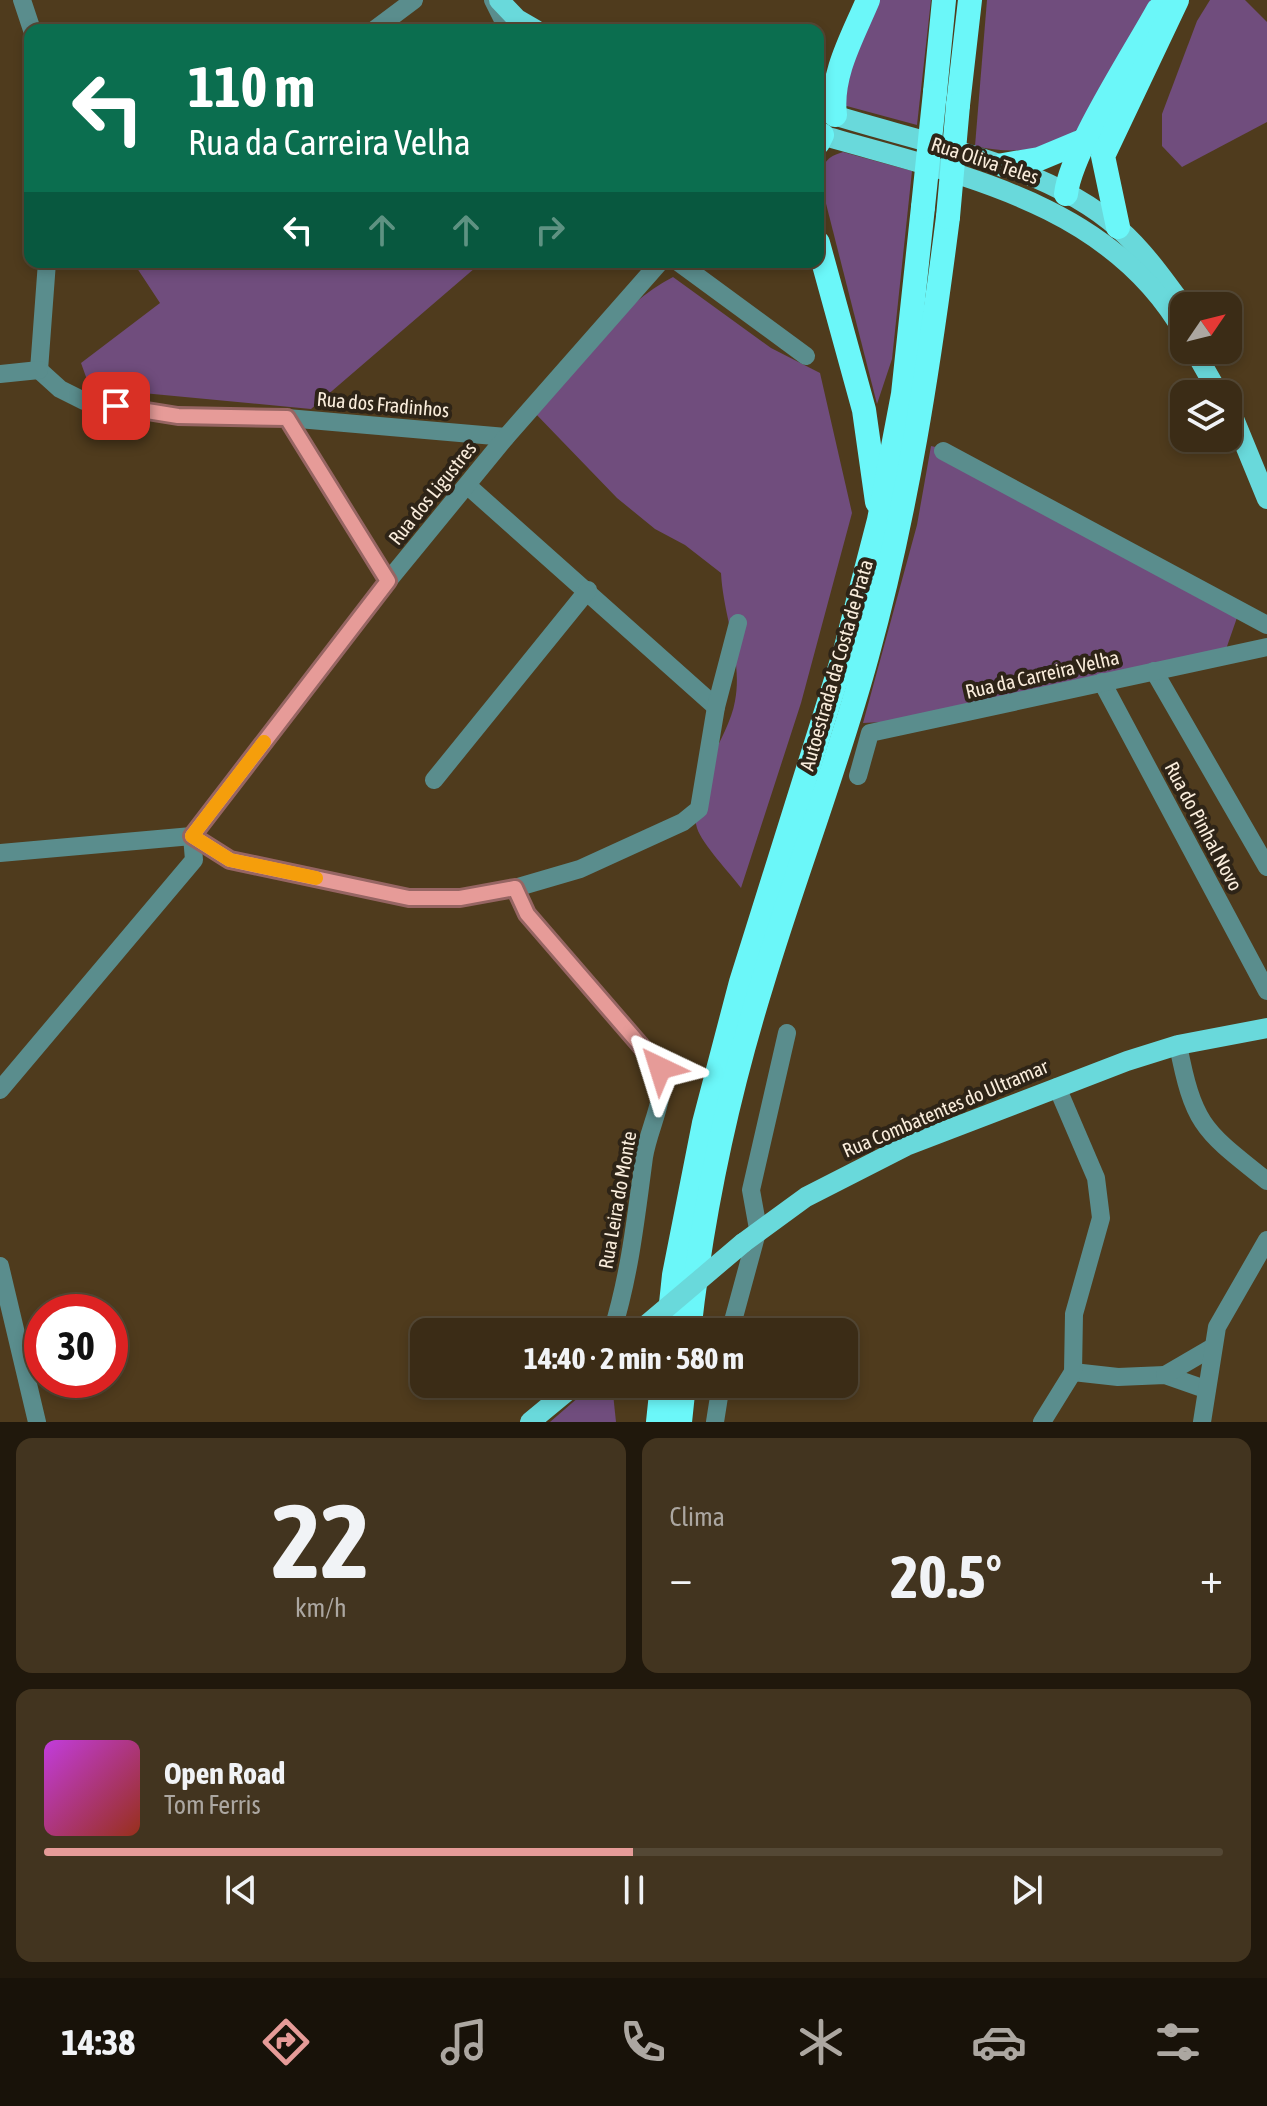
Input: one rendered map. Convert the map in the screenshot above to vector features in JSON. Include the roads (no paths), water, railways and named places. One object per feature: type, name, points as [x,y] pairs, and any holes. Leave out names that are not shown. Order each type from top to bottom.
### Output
[{"type":"highway","points":[[825,127],[840,68],[868,0]]},
{"type":"highway","name":"Autoestrada da Costa de Prata","points":[[669,1318],[674,1275],[704,1123],[741,982],[845,651],[879,520],[903,394],[944,0]]},
{"type":"highway","name":"Autoestrada da Costa de Prata","points":[[691,1318],[697,1265],[722,1130],[761,986],[867,658],[894,551],[925,396],[948,217],[970,0]]},
{"type":"highway","points":[[1118,227],[1095,148],[1161,0]]},
{"type":"highway","points":[[1066,194],[1068,180],[1095,148],[1177,0]]},
{"type":"highway","points":[[824,68],[850,45]]},
{"type":"highway","points":[[1003,165],[1095,148]]},
{"type":"highway","points":[[824,265],[864,410],[879,520]]},
{"type":"highway","points":[[658,1422],[661,1398]]},
{"type":"highway","points":[[680,1422],[683,1398]]},
{"type":"main road","points":[[496,0],[526,24]]},
{"type":"main road","name":"Rua Oliva Teles","points":[[825,127],[871,126],[1003,165],[1066,194],[1118,227],[1171,292]]},
{"type":"main road","name":"Rua Oliva Teles","points":[[825,127],[867,148],[1006,189],[1075,223],[1135,269],[1170,315]]},
{"type":"main road","points":[[1036,202],[1066,194],[1075,223]]},
{"type":"main road","points":[[1242,440],[1267,499]]},
{"type":"main road","name":"Rua Combatentes do Ultramar","points":[[654,1318],[751,1236],[831,1183],[906,1146],[1057,1087],[1178,1045],[1267,1028]]},
{"type":"main road","points":[[530,1422],[559,1398]]},
{"type":"street","points":[[22,0],[30,24]]},
{"type":"street","points":[[382,24],[414,0]]},
{"type":"street","points":[[496,0],[506,24]]},
{"type":"street","points":[[0,374],[39,370],[50,268]]},
{"type":"street","name":"Rua dos Ligustres","points":[[192,836],[388,581],[506,437],[655,268]]},
{"type":"street","points":[[686,268],[806,356]]},
{"type":"street","name":"Rua dos Fradinhos","points":[[39,370],[60,389],[84,401],[178,416],[287,418],[506,437]]},
{"type":"street","points":[[287,418],[388,581]]},
{"type":"street","points":[[943,451],[1267,625]]},
{"type":"street","points":[[468,486],[716,707]]},
{"type":"street","points":[[434,780],[588,590]]},
{"type":"street","points":[[0,853],[192,836],[230,860],[409,898],[460,898],[515,888],[580,869],[683,822],[699,809],[716,707],[738,623]]},
{"type":"street","name":"Rua da Carreira Velha","points":[[858,776],[870,733],[1267,647]]},
{"type":"street","points":[[1154,671],[1267,867]]},
{"type":"street","name":"Rua do Pinhal Novo","points":[[1102,682],[1267,991]]},
{"type":"street","points":[[0,1090],[194,860],[192,836]]},
{"type":"street","name":"Rua Leira do Monte","points":[[515,888],[527,914],[660,1068],[664,1085],[645,1154],[639,1215],[616,1318]]},
{"type":"street","points":[[733,1318],[751,1236],[751,1190],[787,1033]]},
{"type":"street","points":[[1178,1045],[1195,1112],[1214,1138],[1267,1181]]},
{"type":"street","points":[[1042,1422],[1073,1372],[1074,1314],[1101,1218],[1096,1178],[1057,1087]]},
{"type":"street","points":[[1202,1422],[1217,1327],[1267,1240]]},
{"type":"street","points":[[1251,1265],[1267,1276]]},
{"type":"street","points":[[0,1266],[37,1422]]},
{"type":"street","points":[[1165,1375],[1213,1347]]},
{"type":"street","points":[[1073,1372],[1118,1377],[1165,1375],[1205,1389]]},
{"type":"street","points":[[715,1422],[719,1398]]}]
